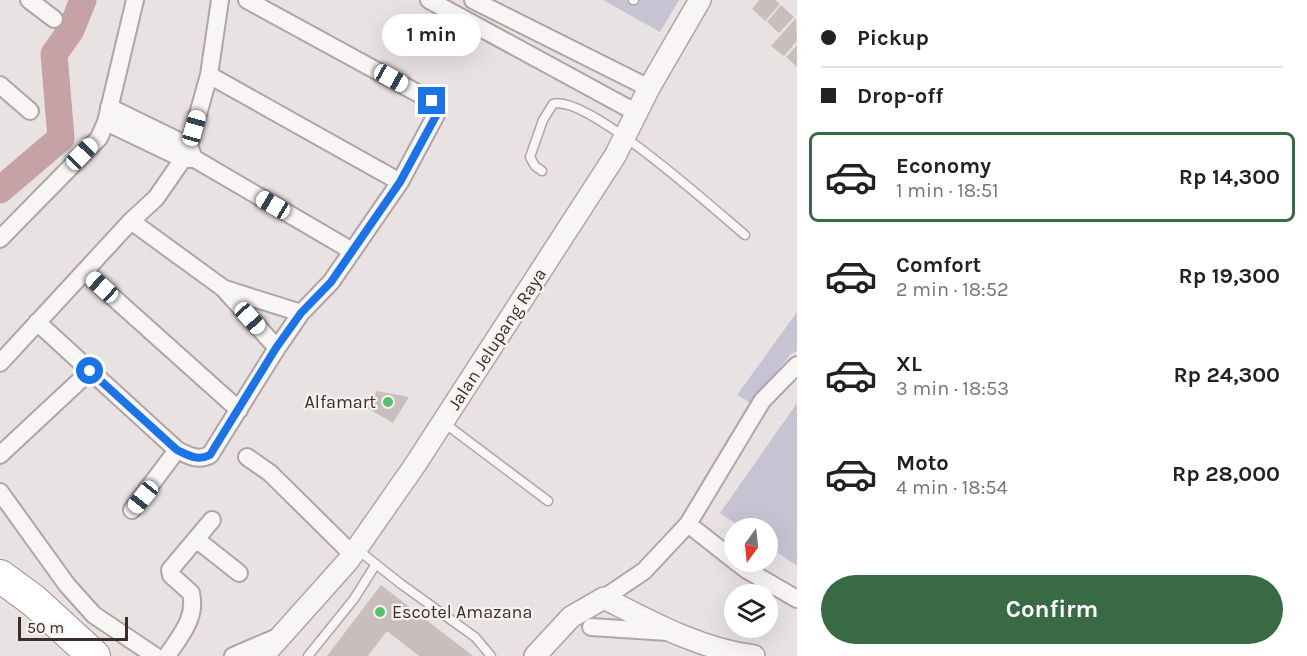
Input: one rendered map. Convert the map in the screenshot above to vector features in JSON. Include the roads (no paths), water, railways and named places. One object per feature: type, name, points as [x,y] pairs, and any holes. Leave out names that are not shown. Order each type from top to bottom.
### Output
[{"type":"highway","points":[[0,576],[34,601],[94,656]]},
{"type":"highway","points":[[0,598],[70,656]]},
{"type":"street","points":[[29,0],[54,19]]},
{"type":"street","points":[[0,239],[99,138],[108,114],[135,0]]},
{"type":"street","points":[[0,363],[131,221],[156,198],[189,155],[209,75],[220,0]]},
{"type":"street","points":[[37,322],[177,450],[193,458],[202,459],[210,455],[276,348],[301,313],[331,282],[400,182],[437,114],[437,107],[432,101],[247,0]]},
{"type":"street","points":[[429,0],[637,113]]},
{"type":"street","name":"Jalan Jelupang Raya","points":[[263,656],[355,552],[415,465],[615,156],[650,88],[700,0]]},
{"type":"street","points":[[478,3],[480,28]]},
{"type":"street","points":[[478,3],[650,88]]},
{"type":"street","points":[[209,75],[400,182]]},
{"type":"street","points":[[0,85],[30,111]]},
{"type":"street","points":[[108,114],[189,155],[352,251]]},
{"type":"street","points":[[131,221],[223,288],[276,348]]},
{"type":"street","points":[[85,272],[239,410]]},
{"type":"street","points":[[223,288],[301,313]]},
{"type":"street","points":[[535,656],[571,617],[644,571],[688,524],[762,401],[797,365]]},
{"type":"street","points":[[0,455],[90,371]]},
{"type":"street","points":[[132,510],[177,450]]},
{"type":"street","points":[[247,457],[270,473],[355,552]]},
{"type":"street","points":[[0,492],[67,585],[94,615],[155,656]]},
{"type":"street","points":[[167,656],[188,625],[193,610],[191,593],[171,575],[170,570],[212,520]]},
{"type":"street","points":[[688,524],[724,552]]},
{"type":"street","points":[[196,539],[239,573]]},
{"type":"street","points":[[750,572],[797,599]]},
{"type":"street","points":[[603,598],[702,644],[754,656]]},
{"type":"street","points":[[591,627],[677,633]]},
{"type":"street","points":[[233,656],[283,634]]},
{"type":"lane","points":[[542,171],[535,166],[530,157],[543,120],[553,104],[560,101],[567,103],[593,116],[625,137],[745,235]]},
{"type":"lane","points":[[443,421],[548,501]]},
{"type":"lane","points":[[355,552],[376,564],[475,637],[491,656]]},
{"type":"lane","points":[[308,656],[354,599],[376,564]]},
{"type":"waterway","points":[[0,190],[61,138],[54,54],[71,30],[83,0]]},
{"type":"place","name":"Alfamart","points":[[388,402]]},
{"type":"place","name":"Escotel Amazana","points":[[380,612]]}]
